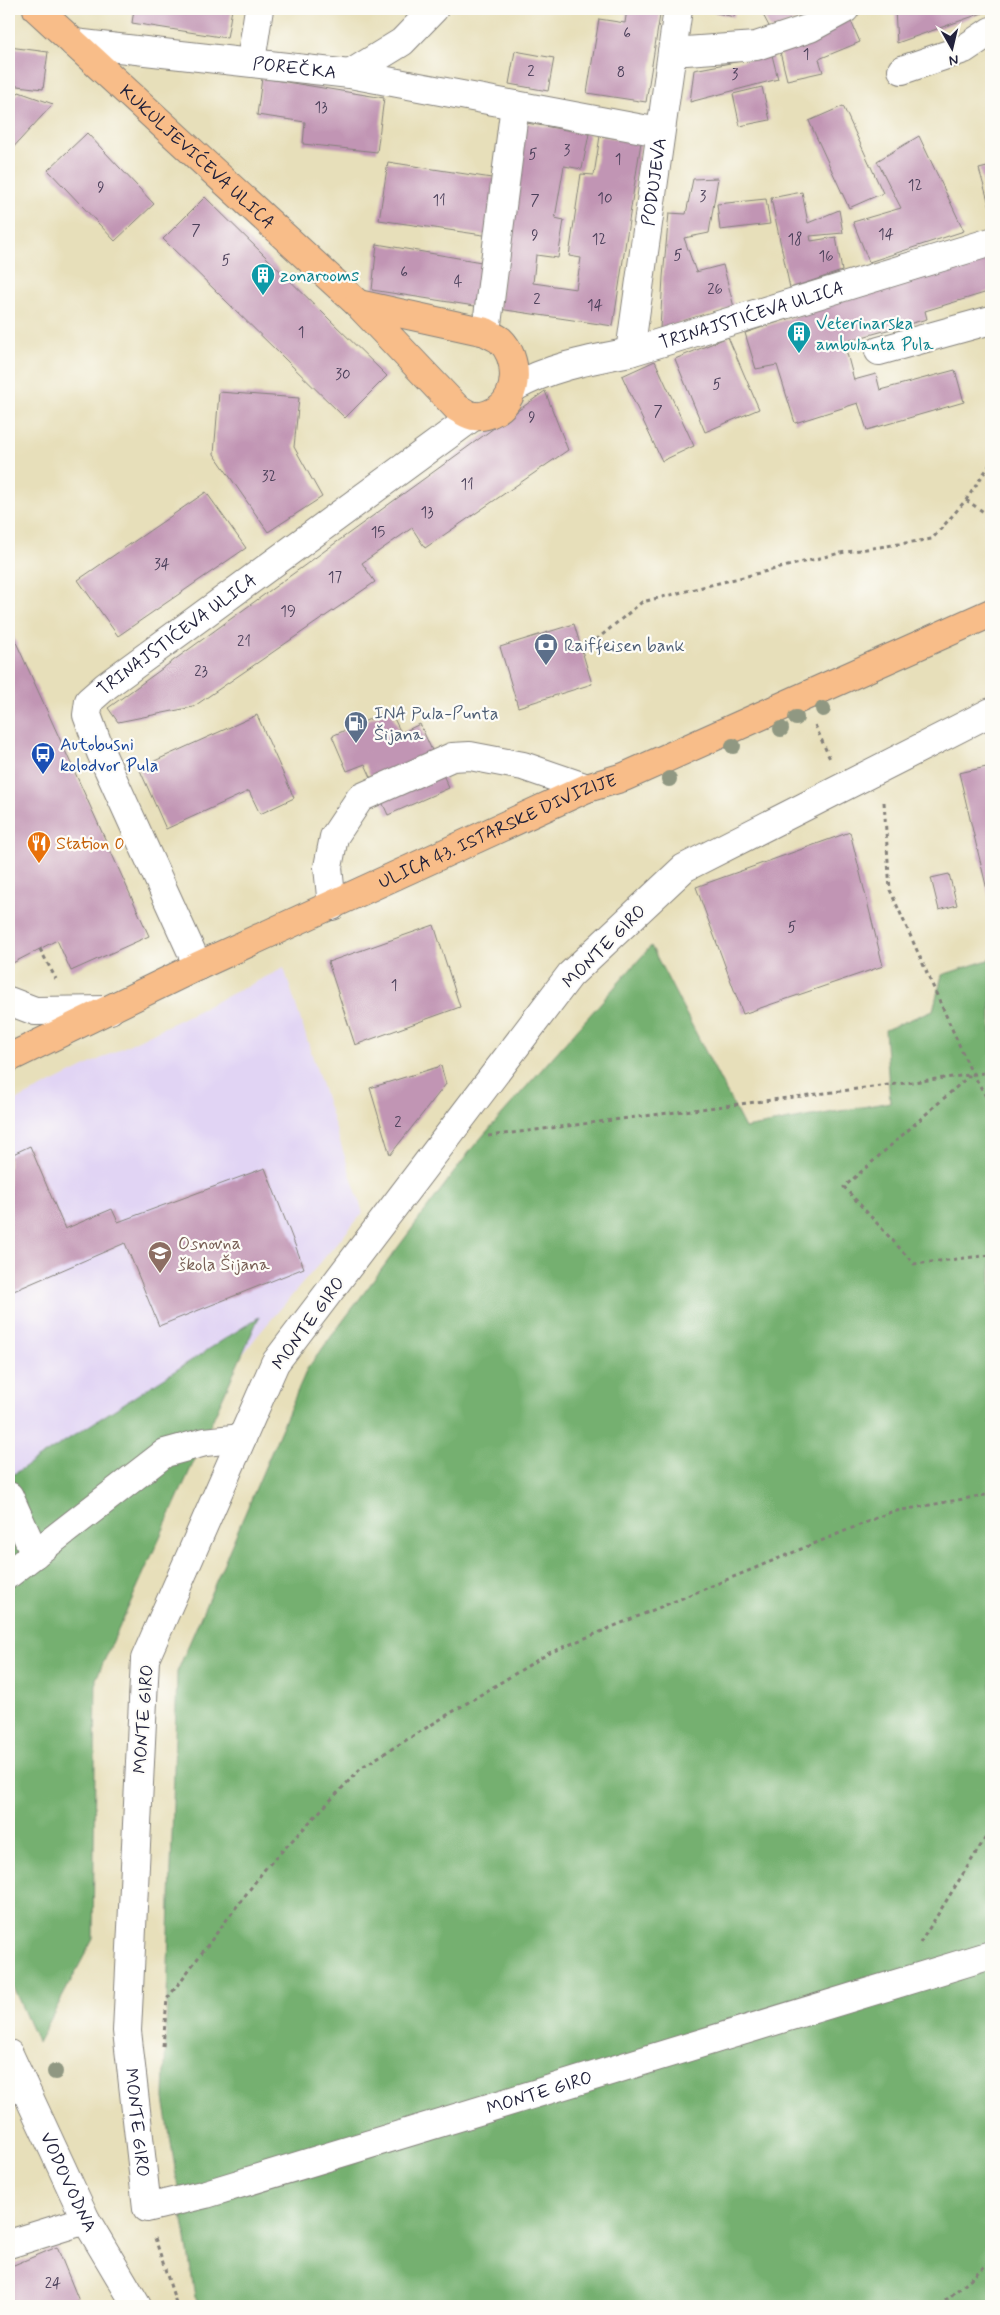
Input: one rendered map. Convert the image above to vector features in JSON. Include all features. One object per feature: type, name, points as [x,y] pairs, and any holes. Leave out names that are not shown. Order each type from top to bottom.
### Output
[{"type":"main road","name":"KUKULJEVIĆEVA ULICA","points":[[37,9],[358,304],[458,408],[474,416]]},
{"type":"main road","points":[[358,304],[486,332],[501,340],[510,357],[514,372],[514,388],[505,404],[488,416],[474,416]]},
{"type":"main road","name":"ULICA 43. ISTARSKE DIVIZIJE","points":[[9,1058],[198,966],[586,788],[624,776],[991,613]]},
{"type":"street","points":[[251,61],[259,9]]},
{"type":"street","points":[[350,74],[402,42],[434,9]]},
{"type":"street","name":"PODUJEVA","points":[[630,352],[659,132],[678,9]]},
{"type":"street","points":[[672,52],[756,46],[810,28],[845,9]]},
{"type":"street","points":[[902,70],[964,49],[991,31]]},
{"type":"street","name":"POREČKA","points":[[74,43],[251,61],[350,74],[659,132]]},
{"type":"street","points":[[486,332],[515,104]]},
{"type":"street","name":"TRINAJSTIĆEVA ULICA","points":[[514,388],[534,376],[581,361],[630,352],[991,242]]},
{"type":"street","points":[[880,351],[991,320]]},
{"type":"street","name":"TRINAJSTIĆEVA ULICA","points":[[198,966],[101,753],[87,715],[89,701],[106,686],[474,416]]},
{"type":"street","name":"MONTE GIRO","points":[[991,712],[684,868],[570,975],[275,1363],[145,1659],[127,2031],[147,2208],[206,2194],[991,1955]]},
{"type":"street","points":[[332,906],[328,867],[334,837],[360,798],[452,757],[461,756],[523,766],[586,788]]},
{"type":"street","points":[[9,1001],[36,1010],[110,1010]]},
{"type":"street","points":[[9,1574],[164,1453],[205,1442],[242,1438]]},
{"type":"street","points":[[9,1496],[35,1554]]},
{"type":"street","name":"VODOVODNA","points":[[9,2054],[86,2220],[138,2306]]},
{"type":"street","points":[[9,2244],[86,2220]]},
{"type":"path","points":[[596,640],[642,602],[840,553],[932,538],[966,500],[991,463]]},
{"type":"path","points":[[966,500],[991,517]]},
{"type":"path","points":[[812,717],[842,787]]},
{"type":"path","points":[[884,766],[884,824],[890,890],[969,1067],[991,1105]]},
{"type":"path","points":[[40,949],[58,982]]},
{"type":"path","points":[[443,1142],[991,1072]]},
{"type":"path","points":[[970,1074],[844,1187],[914,1264],[991,1255]]},
{"type":"path","points":[[162,2056],[167,1999],[265,1869],[362,1767],[549,1653],[891,1512],[991,1494]]},
{"type":"path","points":[[894,1984],[991,1829]]},
{"type":"path","points":[[147,2208],[177,2306]]},
{"type":"path","points":[[939,2306],[991,2261]]},
{"type":"shaded area","name":"Osnovna škola Šijana","points":[[284,968],[363,1213],[258,1335],[131,1497],[9,1552],[9,1104]]},
{"type":"green space","points":[[651,946],[745,1128],[890,1102],[885,1030],[933,1010],[942,975],[991,959],[991,2306],[200,2306],[195,2297],[164,2098],[177,1672],[307,1369],[473,1147]]},
{"type":"green space","points":[[259,1317],[96,1679],[93,1939],[38,2043],[9,1978],[9,1477]]},
{"type":"building","points":[[134,9],[232,9],[227,38],[132,23]]},
{"type":"building","points":[[627,9],[661,9],[646,102],[587,93],[599,19],[625,23]]},
{"type":"building","points":[[700,9],[735,9],[734,17]]},
{"type":"building","points":[[760,9],[825,9],[771,30]]},
{"type":"building","points":[[895,9],[991,9],[991,10],[897,43]]},
{"type":"building","points":[[850,19],[860,42],[819,59],[823,72],[787,80],[779,48]]},
{"type":"building","points":[[9,47],[48,52],[43,89],[9,85]]},
{"type":"building","points":[[515,51],[554,58],[548,91],[509,84]]},
{"type":"building","points":[[772,55],[778,79],[690,102],[694,70]]},
{"type":"building","points":[[262,78],[384,98],[377,152],[303,144],[305,122],[257,115]]},
{"type":"building","points":[[762,87],[770,120],[740,126],[733,94]]},
{"type":"building","points":[[19,92],[53,104],[9,152],[9,103]]},
{"type":"building","points":[[843,106],[883,193],[849,208],[809,121]]},
{"type":"building","points":[[521,122],[589,134],[582,169],[564,166],[555,218],[564,220],[558,258],[536,255],[533,283],[576,289],[581,258],[569,256],[581,174],[594,175],[600,136],[641,142],[613,326],[499,309]]},
{"type":"building","points":[[87,133],[154,204],[115,241],[48,170]]},
{"type":"building","points":[[919,136],[964,231],[869,262],[853,222],[901,208],[877,161]]},
{"type":"building","points":[[388,162],[498,179],[490,236],[379,220]]},
{"type":"building","points":[[991,166],[991,211],[979,169]]},
{"type":"building","points":[[718,178],[709,233],[684,238],[696,272],[723,265],[734,307],[660,329],[669,213],[686,214],[693,179]]},
{"type":"building","points":[[802,192],[808,223],[839,210],[843,233],[810,236],[811,241],[836,237],[842,271],[790,288],[771,198]]},
{"type":"building","points":[[205,197],[387,376],[345,418],[163,239]]},
{"type":"building","points":[[766,199],[770,224],[720,230],[717,204]]},
{"type":"building","points":[[377,244],[487,263],[481,307],[372,290]]},
{"type":"building","name":"Veterinarska ambulanta Pula","points":[[991,252],[991,291],[925,311],[927,319],[844,342],[854,380],[876,374],[880,390],[955,370],[964,402],[867,430],[858,403],[795,423],[777,365],[756,369],[745,333]]},
{"type":"building","points":[[728,337],[759,409],[705,432],[675,359]]},
{"type":"building","points":[[655,361],[694,446],[662,461],[622,376]]},
{"type":"building","points":[[545,391],[568,450],[425,548],[412,528],[362,563],[375,582],[193,707],[118,722],[108,708]]},
{"type":"building","points":[[219,392],[299,398],[294,447],[322,497],[268,532],[214,454]]},
{"type":"building","points":[[206,492],[246,548],[118,636],[78,580]]},
{"type":"building","name":"Raiffeisen bank","points":[[574,624],[592,684],[518,707],[500,647]]},
{"type":"building","name":"Autobusni kolodvor Pula","points":[[10,629],[149,936],[71,971],[57,940],[9,965]]},
{"type":"building","points":[[390,710],[401,733],[420,724],[449,788],[388,815],[365,764],[347,771],[332,736]]},
{"type":"building","points":[[257,715],[294,798],[260,814],[249,791],[166,829],[139,768]]},
{"type":"building","points":[[991,766],[991,897],[989,898],[959,773]]},
{"type":"building","points":[[850,832],[883,966],[743,1014],[696,887]]},
{"type":"building","points":[[949,874],[957,905],[939,910],[931,878]]},
{"type":"building","points":[[434,925],[460,1007],[355,1045],[328,962]]},
{"type":"building","points":[[441,1066],[446,1084],[390,1155],[370,1088]]},
{"type":"building","points":[[30,1146],[65,1229],[112,1209],[118,1222],[265,1168],[304,1268],[159,1326],[125,1243],[9,1293],[9,1156]]},
{"type":"building","points":[[57,2247],[81,2306],[12,2306],[9,2298],[9,2267]]},
{"type":"place","name":"zonarooms","points":[[263,296]]},
{"type":"place","name":"Veterinarska ambulanta Pula","points":[[799,354]]},
{"type":"place","name":"Raiffeisen bank","points":[[546,666]]},
{"type":"place","name":"INA Pula-Punta Šijana","points":[[356,744]]},
{"type":"place","name":"Autobusni kolodvor Pula","points":[[43,775]]},
{"type":"place","name":"Station 0","points":[[39,864]]},
{"type":"place","name":"Osnovna škola Šijana","points":[[160,1274]]}]
